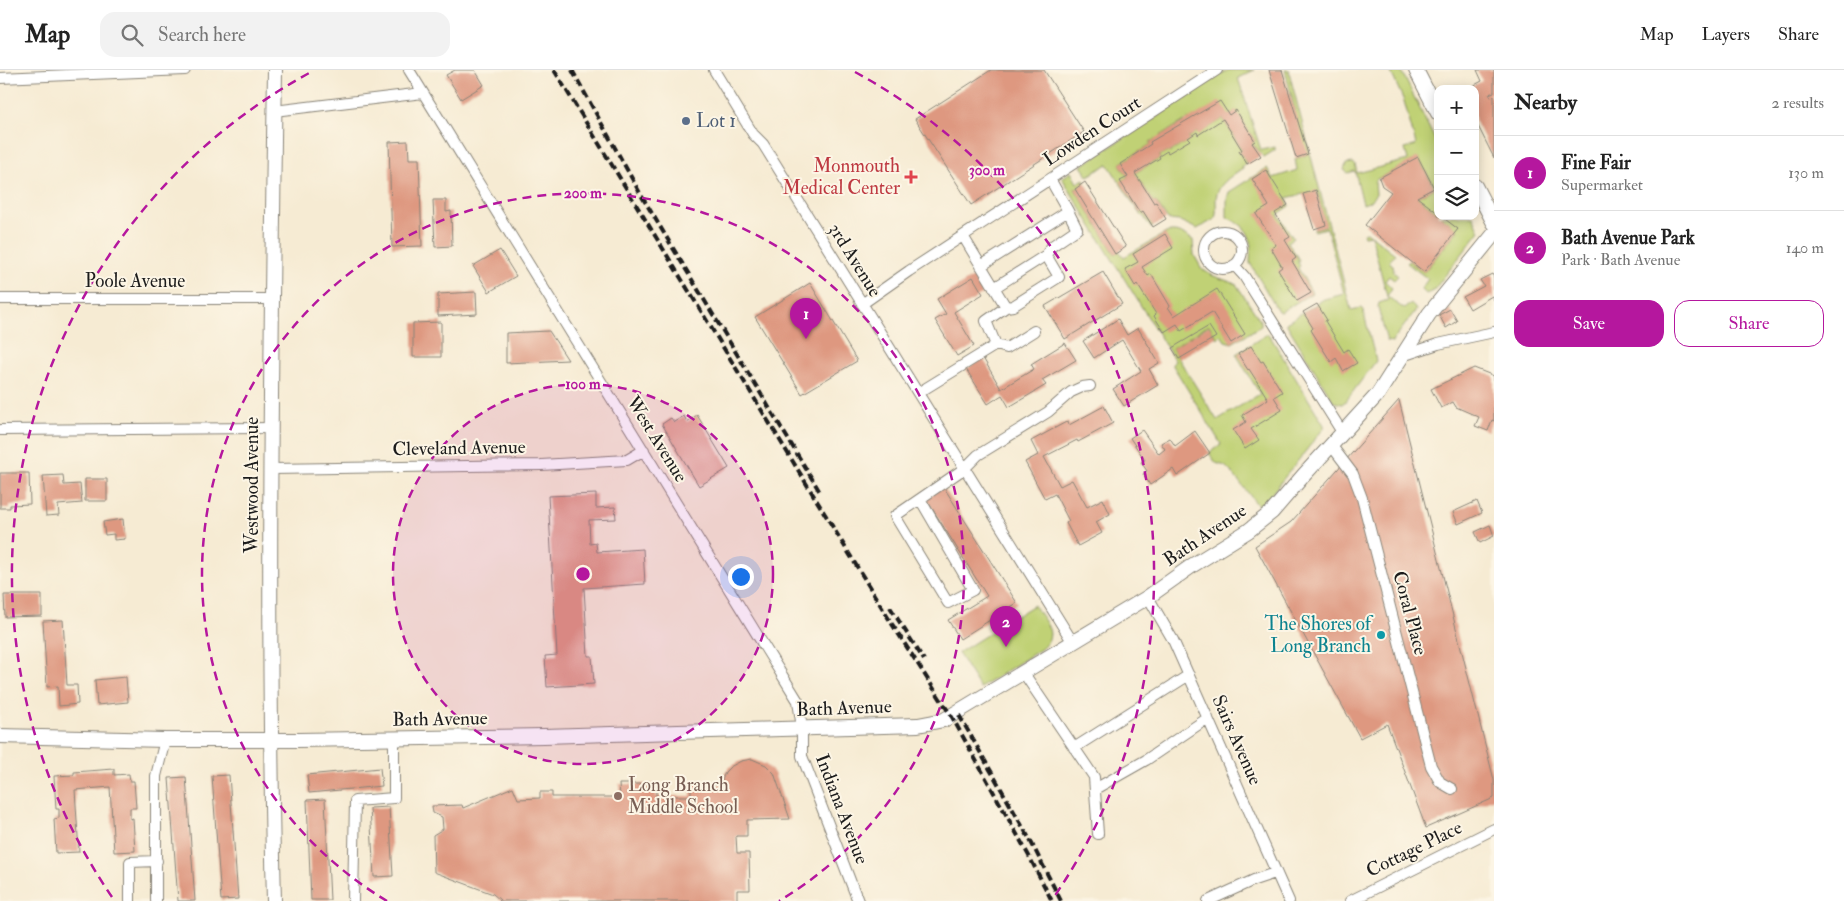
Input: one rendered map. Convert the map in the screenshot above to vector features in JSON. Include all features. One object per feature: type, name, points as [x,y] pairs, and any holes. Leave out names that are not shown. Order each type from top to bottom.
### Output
[{"type":"street","points":[[0,78],[185,70]]},
{"type":"street","name":"Westwood Avenue","points":[[274,901],[271,740],[271,299],[275,70]]},
{"type":"street","name":"West Avenue","points":[[409,70],[798,701],[802,728]]},
{"type":"street","name":"3rd Avenue","points":[[714,70],[753,134],[763,144],[1072,641]]},
{"type":"street","name":"Lowden Court","points":[[862,304],[1217,70]]},
{"type":"street","points":[[1416,70],[1434,105]]},
{"type":"street","points":[[274,111],[423,93]]},
{"type":"street","points":[[994,288],[1046,255],[1052,246],[1077,229],[1050,179]]},
{"type":"street","points":[[1479,194],[1494,223]]},
{"type":"street","points":[[981,266],[1068,211]]},
{"type":"street","name":"Bath Avenue","points":[[0,736],[164,740],[271,740],[551,736],[936,723],[952,717],[1072,641],[1148,596],[1192,565],[1248,531],[1272,512],[1378,394],[1422,323],[1494,234]]},
{"type":"street","points":[[963,236],[1006,308]]},
{"type":"street","points":[[996,345],[986,321],[1059,277],[1046,255]]},
{"type":"street","points":[[1234,265],[1244,276],[1342,432]]},
{"type":"street","name":"Poole Avenue","points":[[0,298],[271,299]]},
{"type":"street","points":[[1422,323],[1420,330],[1421,339],[1424,343],[1434,346]]},
{"type":"street","points":[[918,393],[996,345],[1007,348],[1034,331]]},
{"type":"street","points":[[1402,356],[1434,346],[1494,332]]},
{"type":"street","points":[[920,499],[973,590],[948,603],[895,516],[964,468],[978,455],[1048,412],[1071,392],[1090,386]]},
{"type":"street","points":[[0,430],[272,428]]},
{"type":"street","name":"Coral Place","points":[[1331,445],[1353,474],[1362,498],[1431,766],[1440,782],[1452,788]]},
{"type":"street","name":"Cleveland Avenue","points":[[272,469],[541,465],[627,460],[644,450]]},
{"type":"street","name":"Sairs Avenue","points":[[1148,596],[1173,640],[1289,901]]},
{"type":"street","points":[[1024,672],[1094,777],[1098,834]]},
{"type":"street","points":[[1074,748],[1189,675]]},
{"type":"street","points":[[1094,789],[1146,760],[1208,718]]},
{"type":"street","name":"Indiana Avenue","points":[[802,728],[802,756],[858,901]]},
{"type":"street","points":[[354,901],[355,801],[394,798],[394,738]]},
{"type":"street","points":[[156,901],[156,776],[164,740]]},
{"type":"street","name":"Cottage Place","points":[[1350,901],[1494,829]]},
{"type":"street","points":[[130,901],[130,862],[157,861]]},
{"type":"street","points":[[1208,901],[1254,880],[1275,873]]},
{"type":"green space","points":[[1228,70],[1254,70],[1238,78],[1261,150],[1275,147],[1275,150],[1264,157],[1252,143],[1255,141],[1236,111],[1229,115],[1190,121],[1188,119],[1150,142],[1151,144],[1120,164],[1128,177],[1121,181],[1140,213],[1143,211],[1153,227],[1151,228],[1139,213],[1108,164],[1088,176],[1081,166]]},
{"type":"green space","points":[[1285,70],[1290,70],[1351,310],[1361,308],[1363,310],[1376,361],[1342,404],[1334,402],[1286,323],[1324,299],[1344,294],[1327,228],[1314,231],[1314,229],[1326,226],[1317,191],[1286,198],[1290,206],[1278,214],[1293,238],[1288,242],[1299,260],[1297,261],[1300,266],[1298,268],[1312,293],[1281,312],[1278,311],[1250,263],[1251,241],[1247,232],[1241,225],[1227,217],[1229,192],[1267,168],[1273,178],[1297,170],[1295,159],[1306,155]]},
{"type":"green space","points":[[1390,70],[1401,70],[1434,138],[1434,186],[1418,158],[1377,179],[1375,182],[1376,194],[1369,202],[1363,204],[1355,171],[1348,173],[1344,170],[1346,164],[1355,164],[1357,173],[1408,160],[1405,149],[1416,145],[1404,101]]},
{"type":"green space","points":[[1223,119],[1242,150],[1239,151],[1246,163],[1242,166],[1243,168],[1226,180],[1219,189],[1216,199],[1215,219],[1197,229],[1180,221],[1168,220],[1156,202],[1154,203],[1135,173],[1160,158],[1159,156],[1167,151],[1169,153],[1189,140],[1188,138],[1197,132],[1198,134]]},
{"type":"green space","points":[[1071,172],[1077,183],[1084,179],[1085,182],[1075,189],[1115,254],[1119,251],[1124,257],[1166,233],[1177,232],[1183,234],[1193,240],[1194,255],[1202,269],[1211,275],[1236,284],[1261,322],[1261,326],[1232,343],[1225,341],[1221,335],[1217,338],[1209,325],[1172,348],[1217,420],[1260,394],[1236,354],[1267,334],[1324,425],[1324,428],[1261,507],[1233,474],[1225,466],[1216,463],[1209,453],[1221,444],[1172,364],[1175,361],[1062,178]]},
{"type":"green space","points":[[1434,188],[1434,210],[1417,197]]},
{"type":"green space","points":[[1446,220],[1475,220],[1480,231],[1433,291],[1426,294],[1421,289],[1428,279],[1407,263],[1409,261],[1424,272],[1458,230]]},
{"type":"green space","points":[[1367,232],[1371,235],[1364,236],[1363,233]]},
{"type":"green space","points":[[1371,235],[1395,254],[1389,262],[1393,265],[1394,272],[1398,276],[1394,280],[1389,276],[1385,281],[1392,288],[1387,296],[1404,309],[1411,303],[1416,310],[1392,342],[1387,341],[1378,307],[1379,303],[1388,300]]},
{"type":"green space","points":[[1034,605],[1048,627],[1050,633],[1047,643],[1041,649],[980,688],[958,653]]},
{"type":"building","points":[[455,70],[475,70],[484,85],[461,99],[446,75]]},
{"type":"building","points":[[991,70],[1044,70],[1084,132],[971,205],[915,119]]},
{"type":"building","points":[[1269,70],[1282,70],[1308,154],[1296,158]]},
{"type":"building","points":[[1477,70],[1494,70],[1494,92],[1489,94],[1491,97],[1494,96],[1494,158],[1479,128],[1479,85],[1474,85],[1482,81]]},
{"type":"building","points":[[1220,101],[1229,115],[1236,110],[1255,141],[1252,143],[1261,156],[1247,164],[1239,151],[1242,150],[1223,119],[1198,135],[1197,132],[1188,138],[1190,140],[1168,153],[1167,151],[1159,156],[1160,158],[1135,173],[1166,219],[1153,227],[1143,211],[1140,213],[1120,181],[1128,177],[1120,164],[1151,144],[1150,142]]},
{"type":"building","points":[[408,141],[409,159],[419,159],[422,246],[392,247],[389,142]]},
{"type":"building","points":[[1418,157],[1434,188],[1417,197],[1434,210],[1434,220],[1446,220],[1458,229],[1424,272],[1365,225],[1391,192],[1382,186],[1379,178]]},
{"type":"building","points":[[1266,170],[1288,205],[1275,213],[1290,237],[1285,240],[1296,258],[1292,261],[1311,293],[1297,301],[1278,270],[1282,267],[1271,248],[1276,245],[1256,214],[1269,206],[1252,179]]},
{"type":"building","points":[[1085,182],[1126,247],[1115,254],[1075,189]]},
{"type":"building","points":[[1316,190],[1326,225],[1314,229],[1303,194]]},
{"type":"building","points":[[433,200],[446,200],[446,212],[451,211],[452,246],[435,247]]},
{"type":"building","points":[[1165,234],[1173,248],[1142,267],[1148,276],[1151,274],[1174,316],[1217,289],[1245,334],[1231,343],[1212,312],[1181,331],[1177,324],[1164,332],[1154,316],[1156,314],[1125,269],[1138,262],[1133,254]]},
{"type":"building","points":[[500,250],[516,276],[489,292],[473,266]]},
{"type":"building","points":[[1103,272],[1122,304],[1065,339],[1045,306]]},
{"type":"building","points":[[1492,274],[1494,277],[1494,300],[1492,296],[1470,309],[1463,297],[1484,286],[1480,280]]},
{"type":"building","points":[[973,277],[983,294],[954,312],[974,346],[957,356],[935,320],[946,314],[937,299]]},
{"type":"building","points":[[810,283],[857,361],[802,394],[755,317]]},
{"type":"building","points":[[476,292],[477,314],[438,316],[438,294]]},
{"type":"building","points":[[1317,304],[1344,352],[1348,349],[1357,363],[1343,371],[1336,358],[1331,362],[1311,330],[1313,328],[1303,312]]},
{"type":"building","points":[[1450,309],[1457,321],[1446,328],[1439,315]]},
{"type":"building","points":[[1118,319],[1127,335],[1138,328],[1159,363],[1149,369],[1158,385],[1124,406],[1113,389],[1141,371],[1122,340],[1094,358],[1083,341]]},
{"type":"building","points":[[441,322],[441,357],[413,357],[413,323]]},
{"type":"building","points":[[1209,326],[1216,337],[1179,359],[1172,348]]},
{"type":"building","points":[[549,331],[568,360],[506,363],[506,333]]},
{"type":"building","points":[[1065,343],[1076,360],[1042,380],[1046,385],[1009,407],[1002,395],[988,404],[966,369],[983,358],[1001,389],[1034,369],[1031,364]]},
{"type":"building","points":[[1251,346],[1261,362],[1263,361],[1282,392],[1274,397],[1282,410],[1251,429],[1259,440],[1245,449],[1233,430],[1246,422],[1242,415],[1268,399],[1238,354]]},
{"type":"building","points":[[1474,368],[1494,376],[1494,421],[1492,420],[1488,431],[1475,426],[1479,417],[1456,407],[1453,402],[1441,408],[1431,389]]},
{"type":"building","name":"The Shores of Long Branch","points":[[1399,400],[1494,780],[1494,798],[1426,828],[1387,724],[1360,738],[1255,546],[1291,522]]},
{"type":"building","points":[[1104,406],[1113,423],[1078,442],[1077,440],[1044,457],[1060,486],[1072,480],[1087,507],[1103,499],[1110,514],[1096,522],[1102,533],[1078,546],[1066,523],[1069,521],[1055,494],[1045,499],[1025,462],[1038,455],[1031,441],[1068,421],[1069,425]]},
{"type":"building","points":[[697,415],[729,468],[699,486],[662,424],[671,418],[674,422],[684,416],[687,422]]},
{"type":"building","points":[[1142,430],[1159,454],[1165,449],[1161,443],[1170,438],[1175,446],[1195,431],[1210,453],[1177,476],[1173,469],[1150,485],[1143,474],[1147,471],[1141,462],[1145,460],[1130,438]]},
{"type":"building","points":[[0,473],[29,473],[30,504],[10,505],[10,508],[0,508]]},
{"type":"building","points":[[63,475],[64,485],[80,484],[82,503],[58,505],[59,515],[46,516],[43,476]]},
{"type":"building","points":[[85,479],[107,479],[107,501],[85,501]]},
{"type":"building","points":[[943,486],[1017,603],[960,639],[948,620],[987,596],[925,497]]},
{"type":"building","points":[[596,494],[596,508],[615,507],[616,519],[589,520],[590,544],[596,543],[597,552],[643,549],[645,584],[584,588],[588,656],[592,656],[594,684],[547,687],[545,656],[557,655],[548,496]]},
{"type":"building","points":[[1477,501],[1482,513],[1458,524],[1453,512]]},
{"type":"building","points":[[123,519],[125,539],[114,540],[114,534],[105,535],[103,522]]},
{"type":"building","points":[[1490,525],[1494,536],[1480,543],[1475,532]]},
{"type":"building","points":[[4,595],[42,595],[42,616],[5,617]]},
{"type":"building","points":[[63,620],[67,685],[77,685],[78,704],[59,706],[58,686],[47,687],[43,621]]},
{"type":"building","points":[[126,677],[128,702],[97,705],[95,680]]},
{"type":"building","name":"Long Branch Middle School","points":[[752,759],[766,765],[774,773],[790,819],[747,820],[747,836],[736,836],[737,853],[749,853],[750,890],[737,890],[737,901],[499,901],[493,894],[434,872],[433,835],[443,829],[442,817],[433,813],[432,806],[462,805],[463,808],[513,787],[518,799],[540,798],[540,792],[552,792],[552,797],[620,797],[619,784],[656,784],[656,796],[691,796],[691,783],[720,785],[725,772],[730,767],[741,761]]},
{"type":"building","points":[[380,768],[382,786],[309,793],[307,775]]},
{"type":"building","points":[[114,769],[114,775],[129,774],[130,781],[134,781],[136,808],[130,808],[130,819],[133,818],[135,851],[114,852],[110,787],[75,790],[79,852],[56,853],[54,819],[59,818],[59,809],[56,809],[54,776],[74,775],[74,772]]},
{"type":"building","points":[[229,775],[238,899],[221,900],[212,776]]},
{"type":"building","points":[[186,777],[195,901],[178,901],[169,778]]},
{"type":"building","points":[[325,799],[330,900],[311,900],[307,800]]},
{"type":"building","points":[[389,807],[393,876],[374,877],[370,808]]},
{"type":"railway","points":[[554,70],[892,624],[952,717],[1052,901]]},
{"type":"railway","points":[[572,70],[641,195],[820,492]]},
{"type":"railway","points":[[890,607],[924,660]]},
{"type":"railway","points":[[959,715],[1029,838],[1061,901]]},
{"type":"place","name":"Lot 1","points":[[686,121]]},
{"type":"place","name":"Monmouth Medical Center","points":[[911,177]]},
{"type":"place","name":"Fine Fair","points":[[806,339]]},
{"type":"place","name":"The Shores of Long Branch","points":[[1381,635]]},
{"type":"place","name":"Bath Avenue Park","points":[[1006,647]]},
{"type":"place","name":"Long Branch Middle School","points":[[618,796]]}]
